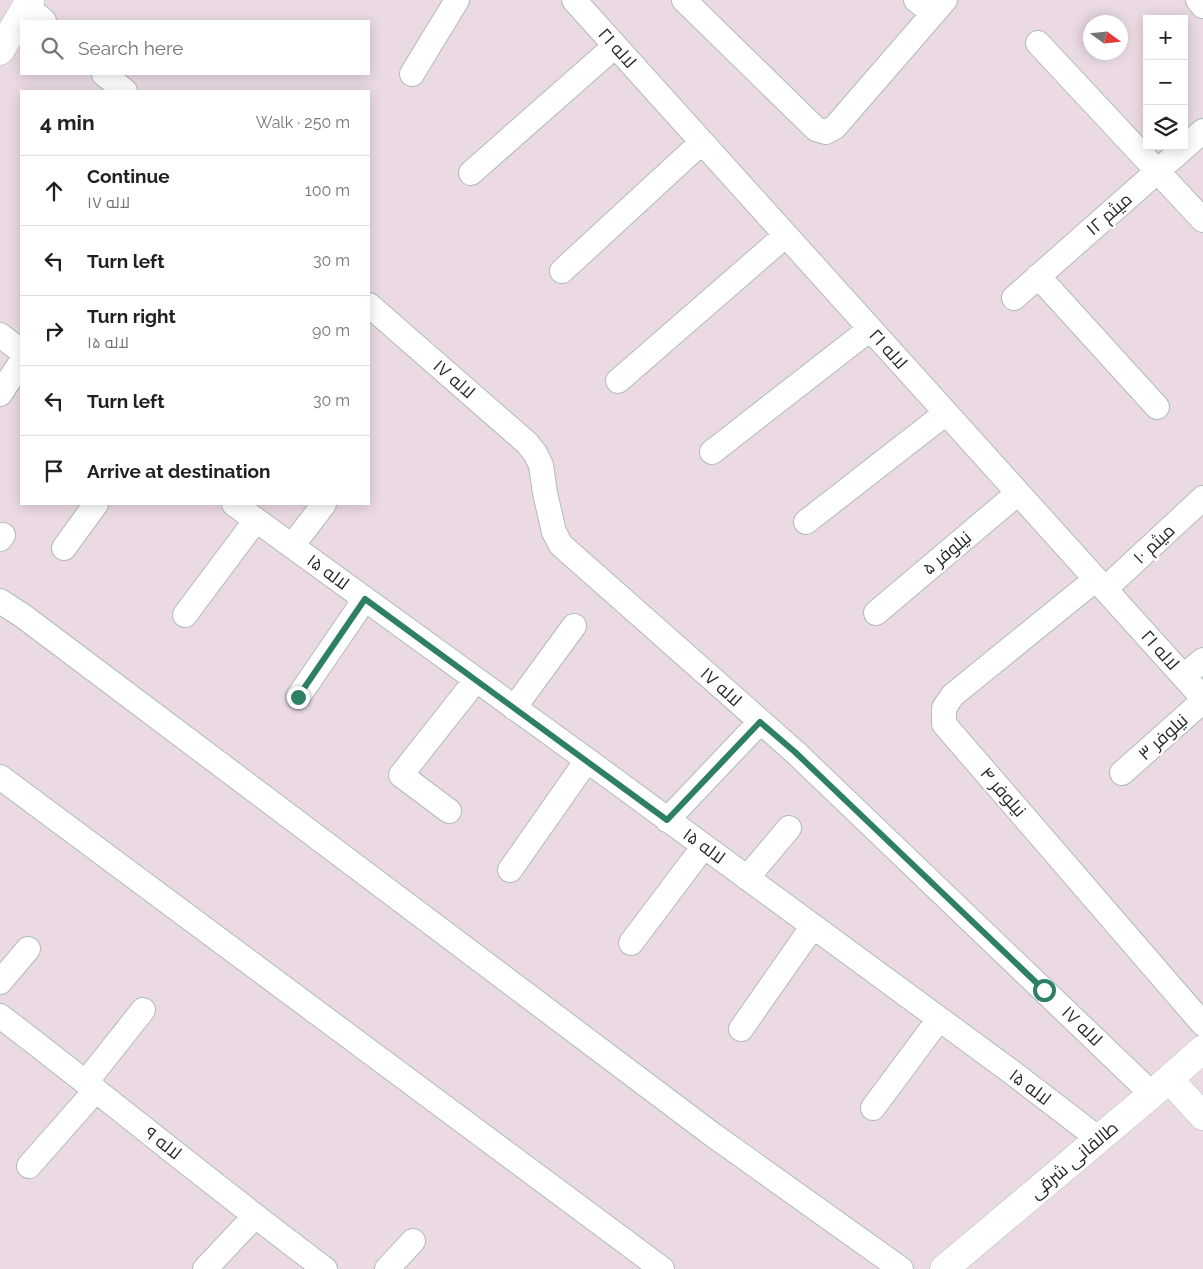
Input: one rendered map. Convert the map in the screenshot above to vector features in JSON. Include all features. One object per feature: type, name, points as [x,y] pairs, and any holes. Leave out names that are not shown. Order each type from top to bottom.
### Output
[{"type":"street","points":[[412,74],[458,0]]},
{"type":"street","points":[[684,0],[816,129],[826,132],[836,127],[931,4]]},
{"type":"street","points":[[1198,0],[1203,6]]},
{"type":"street","name":"لاله ۲۱","points":[[576,1],[1203,699]]},
{"type":"street","points":[[25,20],[34,9]]},
{"type":"street","points":[[0,52],[20,27]]},
{"type":"street","points":[[1038,43],[1203,220]]},
{"type":"street","points":[[471,173],[615,46]]},
{"type":"street","points":[[105,75],[123,90]]},
{"type":"street","name":"میثم ۱۲","points":[[1014,298],[1203,131]]},
{"type":"street","points":[[562,271],[702,142]]},
{"type":"street","points":[[618,381],[786,236]]},
{"type":"street","points":[[1038,276],[1157,407]]},
{"type":"street","name":"لاله ۱۷","points":[[370,305],[527,443],[541,465],[554,532],[562,545],[809,766],[1161,1086]]},
{"type":"street","points":[[712,452],[870,329]]},
{"type":"street","points":[[0,335],[20,350]]},
{"type":"street","points":[[0,394],[20,364]]},
{"type":"street","points":[[806,522],[946,412]]},
{"type":"street","name":"نیلوفر ۵","points":[[876,613],[1018,492]]},
{"type":"street","name":"میثم ۱۰","points":[[1100,584],[1203,498]]},
{"type":"street","points":[[64,548],[95,505]]},
{"type":"street","points":[[292,546],[323,505]]},
{"type":"street","points":[[185,615],[242,509]]},
{"type":"street","name":"لاله ۱۵","points":[[242,509],[813,926],[1099,1139]]},
{"type":"street","name":"نیلوفر ۴","points":[[1100,584],[953,695],[944,708],[944,724],[1203,1024]]},
{"type":"street","points":[[298,697],[365,599]]},
{"type":"street","points":[[0,600],[283,810],[713,1135],[901,1269]]},
{"type":"street","points":[[514,708],[574,626]]},
{"type":"street","points":[[1184,676],[1203,660]]},
{"type":"street","points":[[449,811],[401,775],[476,680]]},
{"type":"street","name":"نیلوفر ۳","points":[[1122,773],[1203,699]]},
{"type":"street","points":[[667,820],[760,722]]},
{"type":"street","points":[[510,870],[587,760]]},
{"type":"street","points":[[0,777],[662,1269]]},
{"type":"street","points":[[747,878],[789,828]]},
{"type":"street","points":[[631,943],[704,846]]},
{"type":"street","points":[[741,1029],[813,926]]},
{"type":"street","points":[[0,982],[28,949]]},
{"type":"street","points":[[29,1166],[91,1086],[143,1010]]},
{"type":"street","points":[[873,1108],[939,1019]]},
{"type":"street","name":"لاله ۹","points":[[3,1025],[91,1086],[325,1269]]},
{"type":"street","name":"طالقانی شرقی","points":[[944,1269],[1203,1049]]},
{"type":"street","points":[[1161,1086],[1203,1116]]},
{"type":"street","points":[[205,1269],[255,1216]]},
{"type":"street","points":[[387,1269],[413,1241]]},
{"type":"route","points":[[298,697],[365,599],[667,820],[760,722],[795,752],[1044,990]]}]
